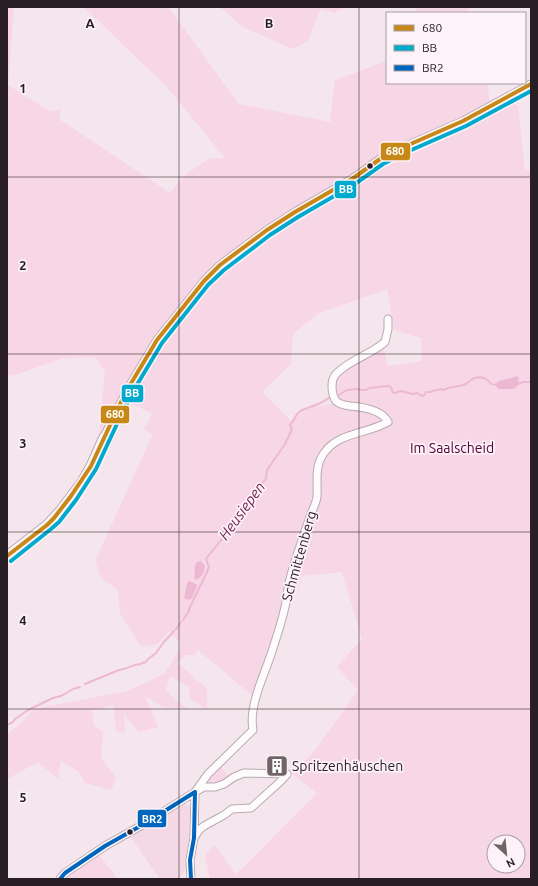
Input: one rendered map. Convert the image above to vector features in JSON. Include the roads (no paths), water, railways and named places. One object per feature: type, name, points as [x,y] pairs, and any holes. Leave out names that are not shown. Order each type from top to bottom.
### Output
[{"type":"street","points":[[7,556],[47,525],[60,511],[82,482],[118,408],[156,340],[213,271],[232,255],[295,212],[361,173],[389,154],[462,121],[531,84]]},
{"type":"street","name":"Schmittenberg","points":[[195,792],[208,774],[253,730],[253,712],[257,695],[274,646],[285,607],[291,575],[316,499],[316,476],[321,457],[331,445],[340,439],[349,435],[380,427],[388,422],[385,416],[380,413],[365,408],[339,404],[334,397],[332,380],[342,369],[385,342],[388,329],[388,319]]},
{"type":"street","points":[[60,879],[65,873],[105,846],[204,787],[215,787],[224,784],[234,777],[244,773],[287,774],[281,782],[251,808],[232,808],[224,815],[204,826],[199,830],[194,838]]},
{"type":"street","points":[[192,879],[190,860],[194,838],[195,792]]},
{"type":"waterway","name":"Heusiepen","points":[[339,395],[347,390],[366,390],[369,388],[388,386],[391,387],[393,393],[400,391],[413,394],[417,393],[422,396],[426,392],[441,389],[444,390],[465,385],[473,378],[479,377],[484,378],[491,384],[498,385]]},
{"type":"waterway","name":"Heusiepen","points":[[518,384],[523,382],[531,382]]},
{"type":"waterway","name":"Heusiepen","points":[[183,620],[189,611],[209,567],[206,559],[229,530],[246,502],[266,479],[267,470],[285,444],[292,429],[290,425],[299,412],[329,398]]},
{"type":"waterway","name":"Heusiepen","points":[[176,629],[181,622]]},
{"type":"waterway","name":"Heusiepen","points":[[85,684],[119,670],[146,662],[156,653],[174,631]]},
{"type":"waterway","name":"Heusiepen","points":[[7,725],[28,710],[80,687]]},
{"type":"place","name":"Spritzenhäuschen","points":[[277,766]]},
{"type":"park label","name":"Im Saalscheid","points":[[452,448]]}]
